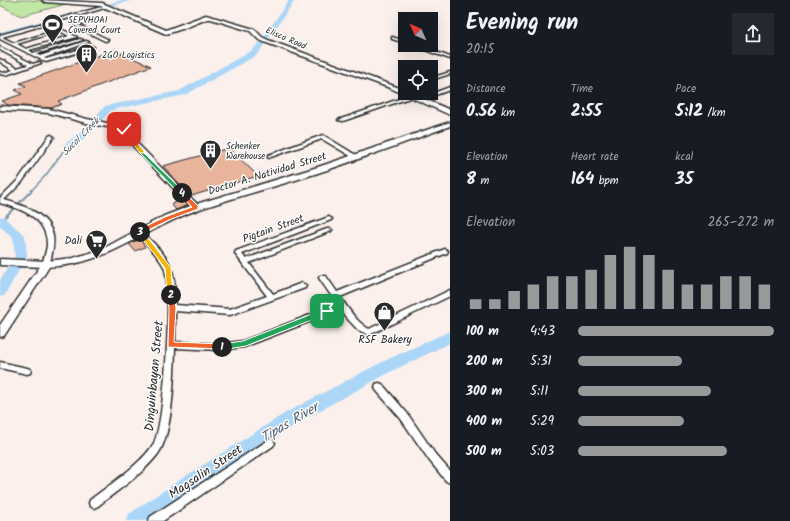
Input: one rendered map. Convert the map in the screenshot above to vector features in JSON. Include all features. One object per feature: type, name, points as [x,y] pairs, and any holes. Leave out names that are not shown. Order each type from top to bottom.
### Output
[{"type":"main road","name":"Elisco Road","points":[[45,0],[106,6],[166,32],[176,30],[206,17],[212,18],[252,30],[260,38],[266,41],[397,89]]},
{"type":"main road","name":"Elisco Road","points":[[421,100],[450,113]]},
{"type":"main road","name":"Doctor A. Natividad Street","points":[[4,262],[46,264],[73,261],[93,255],[109,249],[167,218],[196,207],[324,168],[450,124]]},
{"type":"street","points":[[0,36],[106,6]]},
{"type":"street","points":[[74,16],[84,22],[76,25],[106,40]]},
{"type":"street","points":[[0,36],[33,54],[40,60],[46,61],[93,46],[61,30]]},
{"type":"street","points":[[13,44],[51,33]]},
{"type":"street","points":[[20,47],[67,33]]},
{"type":"street","points":[[26,50],[74,36]]},
{"type":"street","points":[[393,38],[398,40]]},
{"type":"street","points":[[33,54],[81,40]]},
{"type":"street","points":[[1,73],[32,65],[40,60],[87,42]]},
{"type":"street","points":[[1,50],[32,65]]},
{"type":"street","points":[[433,52],[450,58]]},
{"type":"street","points":[[1,61],[18,57]]},
{"type":"street","points":[[1,61],[17,70]]},
{"type":"street","points":[[438,77],[450,73]]},
{"type":"street","points":[[438,92],[450,88]]},
{"type":"street","points":[[341,120],[409,100]]},
{"type":"street","points":[[0,108],[49,111],[90,122],[99,122],[120,127],[128,133],[140,151],[196,207]]},
{"type":"street","points":[[0,333],[46,264],[50,244],[48,229],[35,214],[18,206],[0,201],[20,181],[51,137]]},
{"type":"street","points":[[269,156],[323,137],[356,157]]},
{"type":"street","name":"Pigtain Street","points":[[245,262],[239,255],[240,251],[329,219]]},
{"type":"street","points":[[300,229],[309,238]]},
{"type":"street","points":[[272,297],[245,262],[329,230]]},
{"type":"street","name":"Dinguinbayan Street","points":[[94,503],[152,455],[160,442],[165,419],[172,308],[168,268],[140,232]]},
{"type":"street","points":[[334,296],[445,251]]},
{"type":"street","points":[[323,278],[344,310],[366,332],[374,330],[450,293]]},
{"type":"street","points":[[172,308],[226,312],[234,311],[302,286]]},
{"type":"street","points":[[170,345],[220,347],[244,344],[327,311],[344,310]]},
{"type":"street","points":[[0,365],[27,371]]},
{"type":"street","points":[[379,387],[404,416],[432,457],[450,478]]},
{"type":"street","name":"Magsalin Street","points":[[154,521],[270,443]]},
{"type":"green space","points":[[0,0],[29,0],[70,3],[21,16],[0,5]]},
{"type":"building","name":"2GO Logistics","points":[[114,50],[151,66],[58,101],[62,104],[51,108],[8,105],[2,101],[22,94],[15,90],[26,86],[20,83]]},
{"type":"building","name":"Schenker Warehouse","points":[[229,148],[258,176],[191,196],[163,166]]},
{"type":"building","points":[[183,200],[188,205],[176,210],[171,204]]},
{"type":"building","points":[[140,239],[145,247],[135,251],[129,244]]},
{"type":"waterway","points":[[0,34],[130,0]]},
{"type":"waterway","name":"Sucol Creek","points":[[265,39],[292,0]]},
{"type":"waterway","name":"Sucol Creek","points":[[67,146],[82,136],[108,108],[182,93],[254,53],[263,42]]},
{"type":"waterway","name":"Sucol Creek","points":[[31,191],[46,175],[67,146]]},
{"type":"waterway","name":"Sucol Creek","points":[[1,221],[31,191]]},
{"type":"waterway","points":[[0,220],[19,237],[21,256],[0,292]]},
{"type":"waterway","name":"Tipas River","points":[[136,521],[185,487],[293,417],[386,367],[450,337]]},
{"type":"place","name":"SEPVHOAI Covered Court","points":[[52,44]]},
{"type":"place","name":"2GO Logistics","points":[[86,74]]},
{"type":"place","name":"Schenker Warehouse","points":[[210,170]]},
{"type":"place","name":"Dali","points":[[97,260]]},
{"type":"place","name":"RSF Bakery","points":[[385,332]]},
{"type":"route","points":[[124,129],[140,151],[196,207],[167,218],[140,232],[168,268],[172,308],[170,345],[220,347],[244,344],[327,311]]}]
